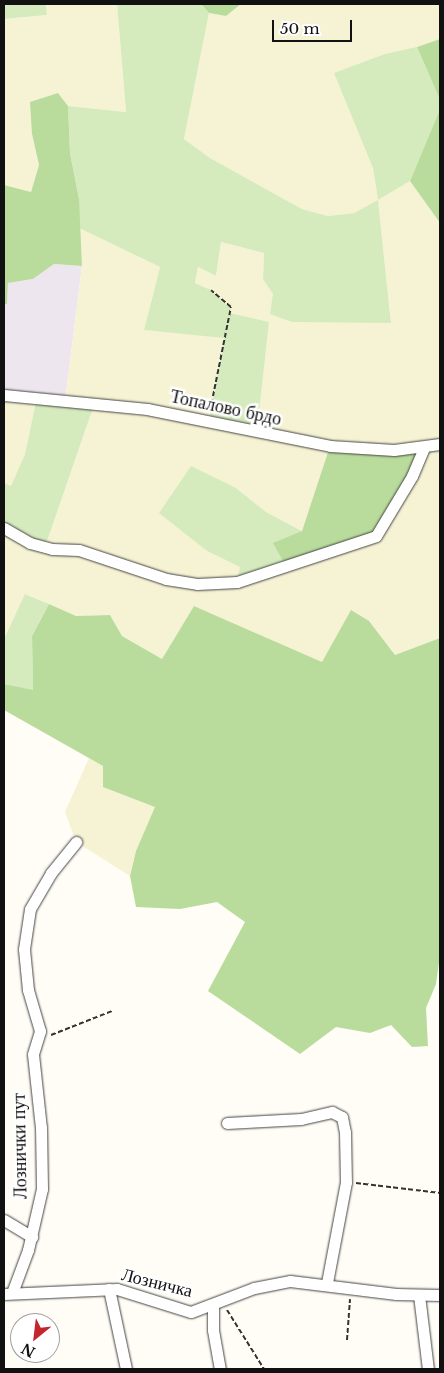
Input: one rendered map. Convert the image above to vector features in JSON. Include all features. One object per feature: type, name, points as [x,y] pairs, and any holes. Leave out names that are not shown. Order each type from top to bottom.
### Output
[{"type":"street","name":"Топалово брдо","points":[[4,395],[147,409],[330,446],[424,448],[440,444]]},
{"type":"street","points":[[4,528],[30,543],[52,549],[79,550],[166,579],[197,584],[237,582],[376,536],[412,476],[424,448]]},
{"type":"street","points":[[37,1040],[40,1031],[28,990],[24,949],[30,908],[76,842]]},
{"type":"street","name":"Лознички пут","points":[[8,1294],[32,1237],[42,1190],[41,1128],[33,1054],[37,1040]]},
{"type":"street","points":[[227,1123],[301,1119],[336,1112],[342,1118],[345,1132],[346,1182],[331,1284],[440,1296]]},
{"type":"street","name":"Лознички пут","points":[[4,1220],[32,1237]]},
{"type":"street","name":"Лозничка","points":[[8,1294],[109,1289],[134,1293],[176,1310],[197,1311],[266,1285],[290,1281],[331,1284]]},
{"type":"street","points":[[109,1289],[126,1369]]},
{"type":"street","points":[[419,1295],[428,1369]]},
{"type":"street","points":[[217,1304],[213,1330],[220,1369]]},
{"type":"path","points":[[209,421],[231,307],[211,290]]},
{"type":"path","points":[[37,1040],[112,1010]]},
{"type":"path","points":[[346,1182],[440,1193]]},
{"type":"path","points":[[331,1284],[336,1292],[351,1300],[347,1340]]},
{"type":"path","points":[[217,1304],[264,1369]]},
{"type":"shaded area","points":[[46,4],[117,4],[126,112],[68,106],[58,93],[32,134],[39,165],[31,192],[4,185],[4,19],[47,15]]},
{"type":"shaded area","points":[[241,4],[440,4],[440,39],[417,47],[373,168],[378,200],[410,181],[440,223],[440,638],[395,655],[369,621],[322,662],[194,606],[162,659],[122,636],[110,615],[76,616],[26,594],[4,639],[4,530],[45,547],[94,405],[65,402],[82,266],[79,228],[160,267],[144,330],[224,337],[218,367],[257,432],[269,322],[229,313],[211,290],[195,283],[198,267],[216,276],[221,242],[264,253],[263,278],[292,322],[391,322],[378,201],[354,213],[328,216],[302,209],[210,158],[184,139],[209,13],[226,16]],"holes":[[[330,446],[329,550],[237,581],[241,567],[207,551],[188,534],[236,488],[266,512],[302,531]]]},
{"type":"shaded area","points":[[54,264],[82,266],[65,402],[4,395],[4,304],[7,303],[8,283],[33,279]]},
{"type":"shaded area","points":[[4,395],[37,399],[25,454],[11,487],[4,483]]},
{"type":"shaded area","points":[[89,758],[103,766],[130,796],[156,807],[136,851],[130,876],[76,842],[65,812]]},
{"type":"green space","points":[[4,4],[46,4],[47,15],[4,19]]},
{"type":"green space","points":[[117,4],[201,4],[209,13],[184,139],[210,158],[302,209],[328,216],[354,213],[378,200],[391,323],[292,322],[270,314],[273,294],[263,279],[264,253],[221,242],[216,276],[198,267],[195,283],[211,290],[231,307],[230,313],[269,322],[257,432],[209,421],[224,338],[144,330],[160,267],[79,228],[79,199],[70,153],[68,106],[126,112]]},
{"type":"green space","points":[[201,4],[241,4],[226,16],[209,13]]},
{"type":"green space","points":[[440,39],[440,100],[417,47]]},
{"type":"green space","points":[[417,47],[440,100],[440,109],[410,181],[378,200],[373,168],[334,73],[385,54]]},
{"type":"green space","points":[[58,93],[68,106],[70,153],[79,199],[82,266],[54,264],[33,279],[8,283],[7,304],[4,304],[4,185],[31,192],[39,165],[32,134],[30,102]]},
{"type":"green space","points":[[440,109],[440,223],[410,181]]},
{"type":"green space","points":[[36,402],[94,405],[45,547],[4,530],[4,483],[11,486],[25,454]]},
{"type":"green space","points":[[330,446],[424,448],[376,536],[287,568],[273,543],[302,531]]},
{"type":"green space","points":[[191,466],[236,488],[266,512],[302,531],[287,568],[237,582],[240,567],[207,551],[159,513]]},
{"type":"green space","points":[[25,594],[49,604],[32,636],[33,691],[4,684],[4,639]]},
{"type":"green space","points":[[49,604],[76,616],[110,615],[122,636],[162,659],[194,606],[322,662],[351,610],[369,621],[395,655],[440,638],[440,955],[436,984],[426,1008],[428,1046],[412,1047],[391,1025],[370,1033],[336,1027],[300,1054],[208,991],[245,922],[217,902],[180,909],[136,907],[130,876],[136,851],[155,807],[103,787],[103,766],[4,710],[4,684],[33,690],[32,636]]}]
